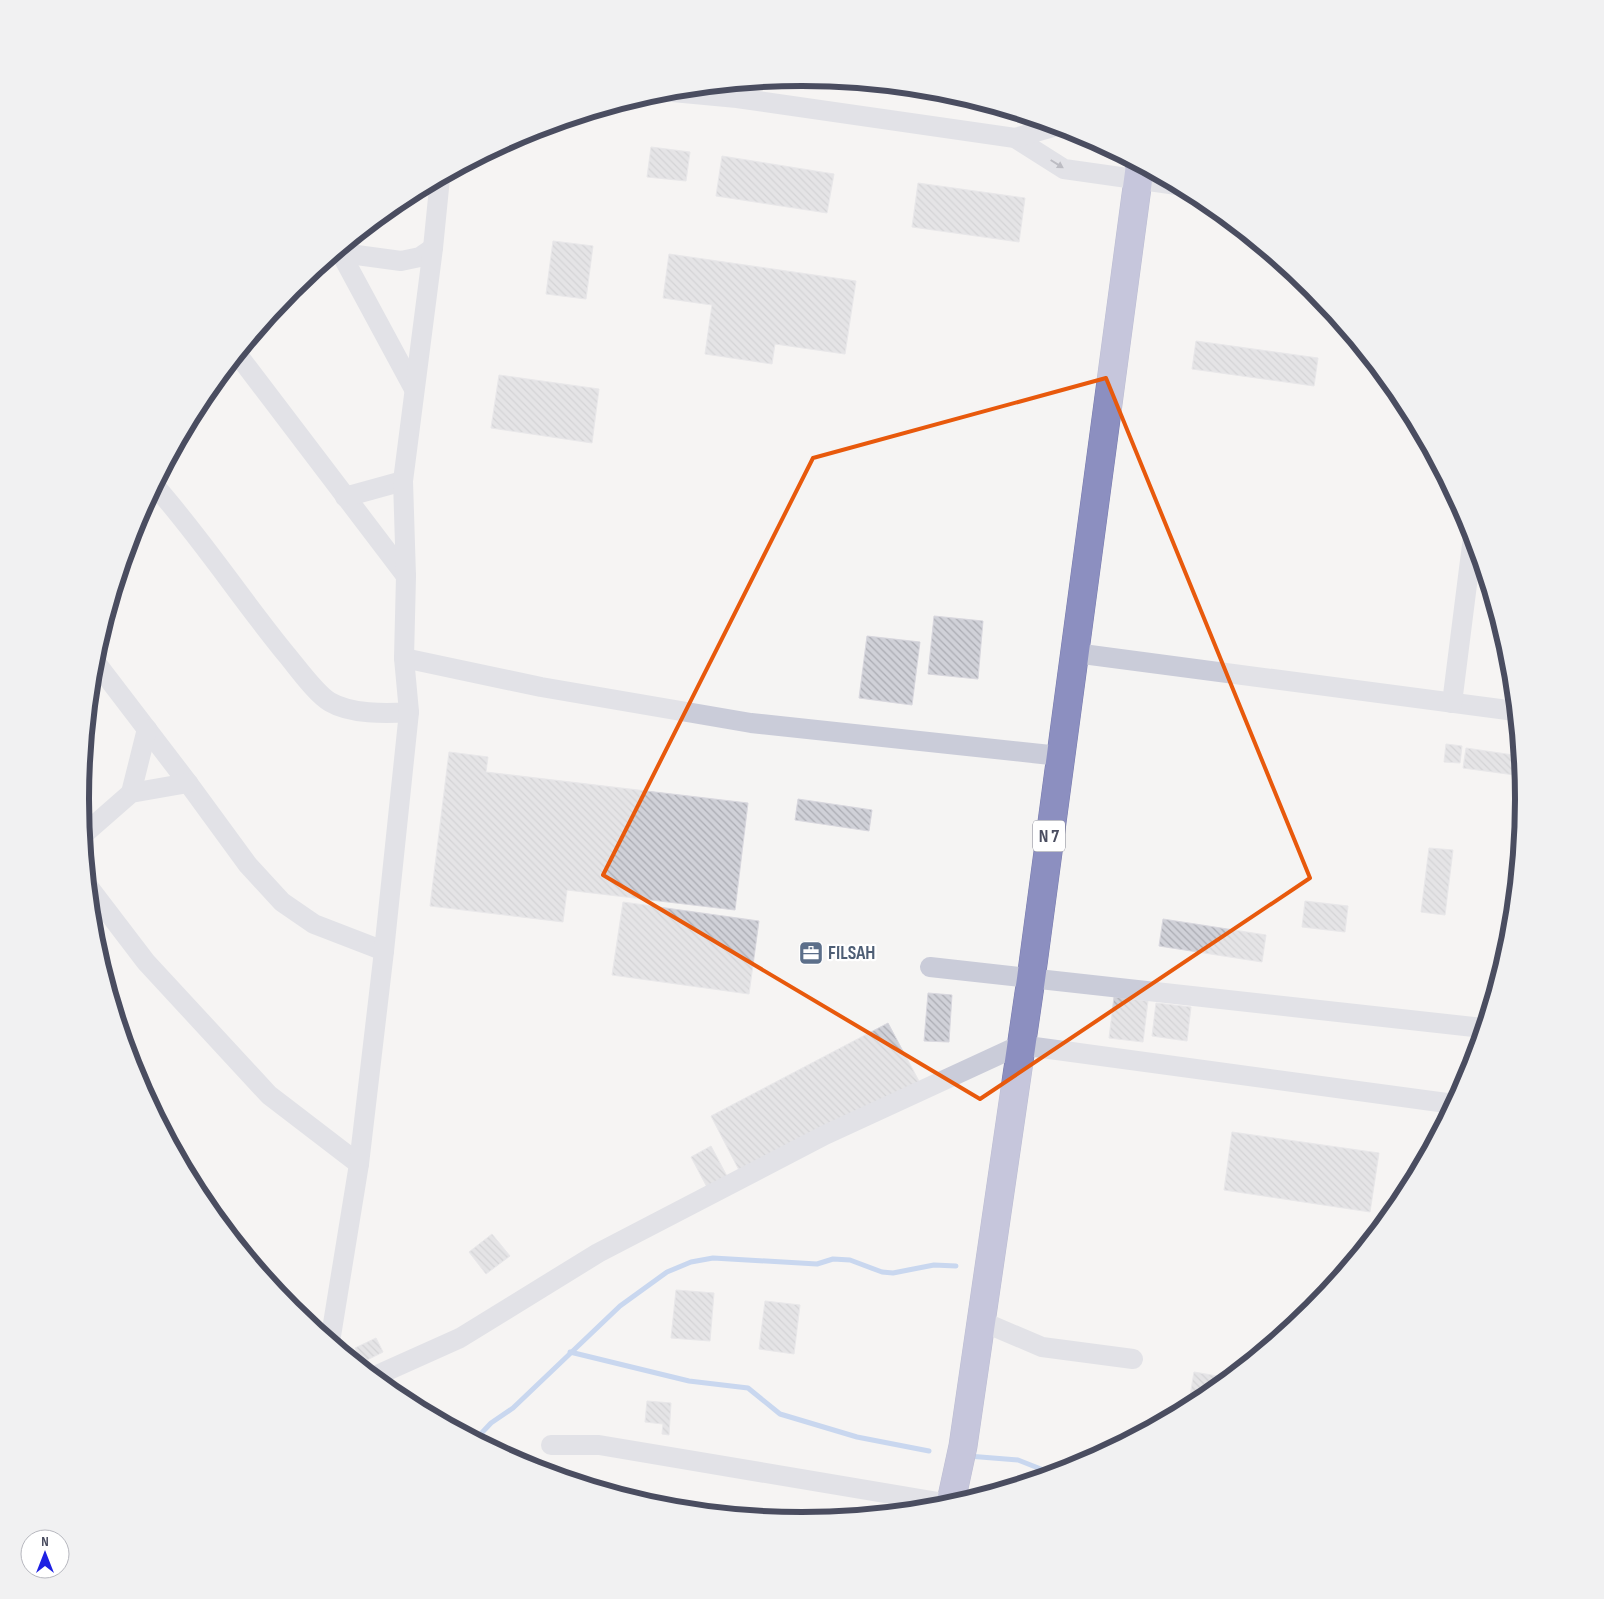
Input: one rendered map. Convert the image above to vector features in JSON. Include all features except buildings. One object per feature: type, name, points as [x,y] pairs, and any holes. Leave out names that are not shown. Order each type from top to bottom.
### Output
[{"type":"highway","name":"N 7","points":[[952,1496],[963,1446],[1031,979],[1139,173]]},
{"type":"street","points":[[696,94],[737,98],[1015,138],[1064,169],[1139,173]]},
{"type":"street","points":[[1015,138],[1045,129]]},
{"type":"street","points":[[331,1335],[359,1164],[384,951],[408,712],[404,658],[406,576],[403,481],[439,186]]},
{"type":"street","points":[[346,252],[402,261],[420,257],[433,248]]},
{"type":"street","points":[[342,255],[414,389]]},
{"type":"street","points":[[241,359],[406,576]]},
{"type":"street","points":[[345,497],[403,481]]},
{"type":"street","points":[[159,491],[220,567],[269,634],[309,682],[330,702],[354,710],[384,714],[408,712]]},
{"type":"street","points":[[1452,703],[1471,554]]},
{"type":"street","points":[[1076,653],[1509,710]]},
{"type":"street","points":[[404,658],[541,687],[751,723],[1060,756]]},
{"type":"street","points":[[101,669],[188,782],[248,865],[282,902],[314,924],[384,951]]},
{"type":"street","points":[[132,793],[147,729]]},
{"type":"street","points":[[90,830],[132,793],[188,782]]},
{"type":"street","points":[[95,896],[146,962],[269,1095],[359,1164]]},
{"type":"street","points":[[930,967],[1477,1027]]},
{"type":"street","points":[[380,1374],[460,1338],[598,1252],[825,1135],[1020,1045],[1447,1103]]},
{"type":"street","points":[[981,1321],[1042,1347],[1133,1359]]},
{"type":"street","points":[[551,1445],[599,1445],[928,1501]]},
{"type":"highlighted area","points":[[1106,378],[1310,878],[980,1099],[603,875],[813,458]]},
{"type":"waterway","points":[[480,1435],[491,1423],[513,1408],[620,1306],[667,1272],[691,1262],[713,1258],[817,1264],[833,1259],[850,1260],[882,1272],[893,1273],[934,1265],[956,1266]]},
{"type":"waterway","points":[[570,1352],[689,1381],[748,1388],[780,1414],[857,1437],[929,1451]]},
{"type":"waterway","points":[[968,1456],[1018,1460],[1044,1470]]},
{"type":"place","name":"FILSAH","points":[[811,953]]}]
